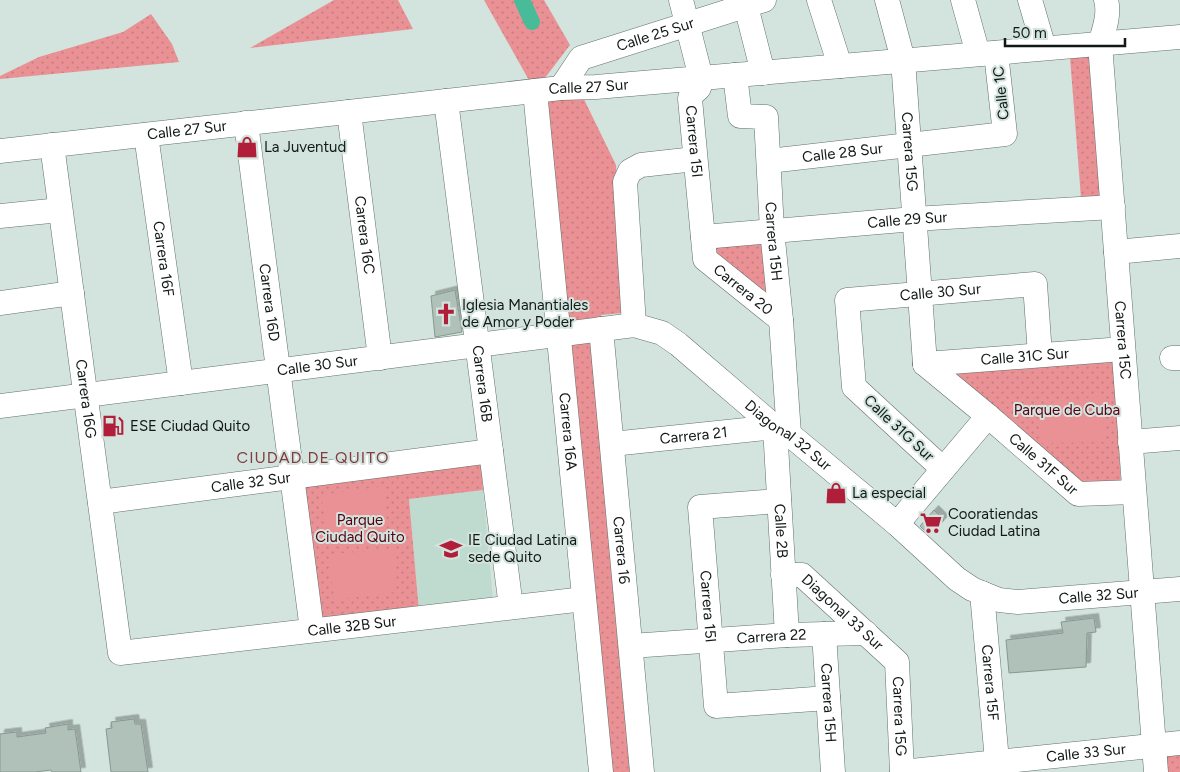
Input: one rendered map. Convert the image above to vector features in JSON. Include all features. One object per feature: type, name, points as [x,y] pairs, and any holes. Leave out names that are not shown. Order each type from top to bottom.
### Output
[{"type":"street","points":[[681,0],[701,78]]},
{"type":"street","points":[[819,0],[840,66]]},
{"type":"street","name":"Carrera 15G","points":[[888,0],[903,60],[925,364]]},
{"type":"street","name":"Calle 1C","points":[[962,0],[987,53],[1005,134]]},
{"type":"street","points":[[1030,0],[1044,48]]},
{"type":"street","name":"Carrera 15C","points":[[1106,0],[1108,6],[1106,25],[1100,44],[1156,772]]},
{"type":"street","points":[[755,3],[763,73]]},
{"type":"street","name":"Calle 25 Sur","points":[[561,88],[581,58],[755,3]]},
{"type":"street","name":"Calle 27 Sur","points":[[0,151],[561,88],[763,73],[1180,37]]},
{"type":"street","name":"Carrera 15H","points":[[735,75],[740,116],[766,116],[772,230],[781,320],[782,430]]},
{"type":"street","name":"Carrera 15I","points":[[701,78],[699,88],[691,95],[690,99],[704,248]]},
{"type":"street","name":"Carrera 16A","points":[[535,92],[601,772]]},
{"type":"street","name":"Carrera 16B","points":[[446,101],[511,607]]},
{"type":"street","name":"Carrera 16C","points":[[349,112],[380,358]]},
{"type":"street","name":"Carrera 16D","points":[[246,124],[312,630]]},
{"type":"street","name":"Calle 28 Sur","points":[[769,161],[1005,134]]},
{"type":"street","name":"Carrera 16F","points":[[146,135],[180,383]]},
{"type":"street","name":"Carrera 16G","points":[[52,145],[120,653]]},
{"type":"street","points":[[634,325],[625,182],[630,171],[641,165],[695,159]]},
{"type":"street","name":"Calle 29 Sur","points":[[704,248],[772,230],[1112,207]]},
{"type":"street","points":[[0,216],[60,210]]},
{"type":"street","points":[[1116,252],[1180,246]]},
{"type":"street","name":"Carrera 20","points":[[704,248],[781,320]]},
{"type":"street","name":"Calle 30 Sur","points":[[854,387],[847,300],[1035,284],[1040,355]]},
{"type":"street","points":[[0,303],[72,293]]},
{"type":"street","name":"Calle 30 Sur","points":[[0,406],[634,325]]},
{"type":"street","name":"Diagonal 32 Sur","points":[[634,325],[662,333],[678,344],[896,524],[956,579],[982,593]]},
{"type":"street","name":"Carrera 16","points":[[602,329],[631,646],[640,770]]},
{"type":"street","name":"Calle 31C Sur","points":[[925,364],[1123,349]]},
{"type":"street","name":"Calle 31F Sur","points":[[925,364],[1078,494],[1134,492]]},
{"type":"street","name":"Calle 31G Sur","points":[[854,387],[943,469]]},
{"type":"street","points":[[896,524],[988,416]]},
{"type":"street","name":"Carrera 21","points":[[612,444],[782,430]]},
{"type":"street","name":"Calle 2B","points":[[782,430],[779,501],[787,635]]},
{"type":"street","points":[[1130,442],[1180,438]]},
{"type":"street","name":"Calle 32 Sur","points":[[100,502],[491,451]]},
{"type":"street","name":"Carrera 15I","points":[[779,501],[700,508],[716,706],[828,698]]},
{"type":"street","name":"Diagonal 33 Sur","points":[[783,575],[802,575],[897,662]]},
{"type":"street","name":"Calle 32 Sur","points":[[982,593],[999,600],[1018,602],[1180,589]]},
{"type":"street","name":"Carrera 15F","points":[[982,593],[998,768]]},
{"type":"street","name":"Calle 32B Sur","points":[[120,653],[584,599]]},
{"type":"street","name":"Carrera 22","points":[[631,646],[787,635],[866,633]]},
{"type":"street","name":"Carrera 15H","points":[[824,634],[833,772]]},
{"type":"street","name":"Carrera 15G","points":[[897,662],[902,772]]},
{"type":"street","name":"Calle 33 Sur","points":[[902,772],[998,768],[1180,743]]},
{"type":"shaded area","name":"IE Ciudad Latina sede Quito","points":[[483,490],[493,600],[419,611],[409,499]]},
{"type":"green space","points":[[334,0],[398,0],[413,29],[250,48]]},
{"type":"green space","points":[[484,0],[544,0],[570,45],[535,91]]},
{"type":"green space","points":[[151,14],[172,44],[179,62],[0,79],[0,76],[39,57],[123,32]]},
{"type":"green space","points":[[1094,55],[1105,197],[1081,198],[1070,57]]},
{"type":"green space","points":[[579,89],[616,165],[623,313],[601,315],[601,329],[642,766],[629,772],[605,772],[535,91]]},
{"type":"green space","points":[[765,240],[773,302],[717,254],[714,243]]},
{"type":"green space","name":"Parque de Cuba","points":[[1114,357],[1121,485],[1082,489],[943,368]]},
{"type":"green space","points":[[1103,396],[1104,442],[1041,443],[1039,404]]},
{"type":"green space","name":"Parque Ciudad Quito","points":[[481,462],[483,490],[409,499],[419,611],[319,618],[303,482]]},
{"type":"green space","points":[[385,486],[387,533],[328,539],[321,495]]},
{"type":"green space","points":[[396,549],[396,592],[334,600],[329,554]]},
{"type":"green space","points":[[1180,748],[1180,772],[1166,772],[1164,749]]},
{"type":"building","name":"Iglesia Manantiales de Amor y Poder","points":[[455,290],[462,332],[435,337],[431,296]]},
{"type":"building","name":"Cooratiendas Ciudad Latina","points":[[934,510],[944,520],[929,535],[920,526]]},
{"type":"building","points":[[1094,618],[1096,632],[1087,633],[1086,667],[1009,673],[1006,640],[1063,633],[1061,622]]},
{"type":"building","points":[[134,719],[135,724],[141,724],[148,772],[111,772],[106,729],[112,728],[111,722]]},
{"type":"building","points":[[68,724],[68,730],[75,729],[81,772],[52,772],[51,770],[0,772],[0,734],[17,732],[17,737],[46,733],[45,728]]},
{"type":"waterway","points":[[522,0],[532,22]]},
{"type":"place","name":"La Juventud","points":[[247,147]]},
{"type":"place","name":"Iglesia Manantiales de Amor y Poder","points":[[446,314]]},
{"type":"place","name":"ESE Ciudad Quito","points":[[113,426]]},
{"type":"place","name":"La especial","points":[[836,493]]},
{"type":"place","name":"Cooratiendas Ciudad Latina","points":[[931,523]]},
{"type":"place","name":"IE Ciudad Latina sede Quito","points":[[451,549]]},
{"type":"district","name":"CIUDAD DE QUITO","points":[[313,457]]}]
